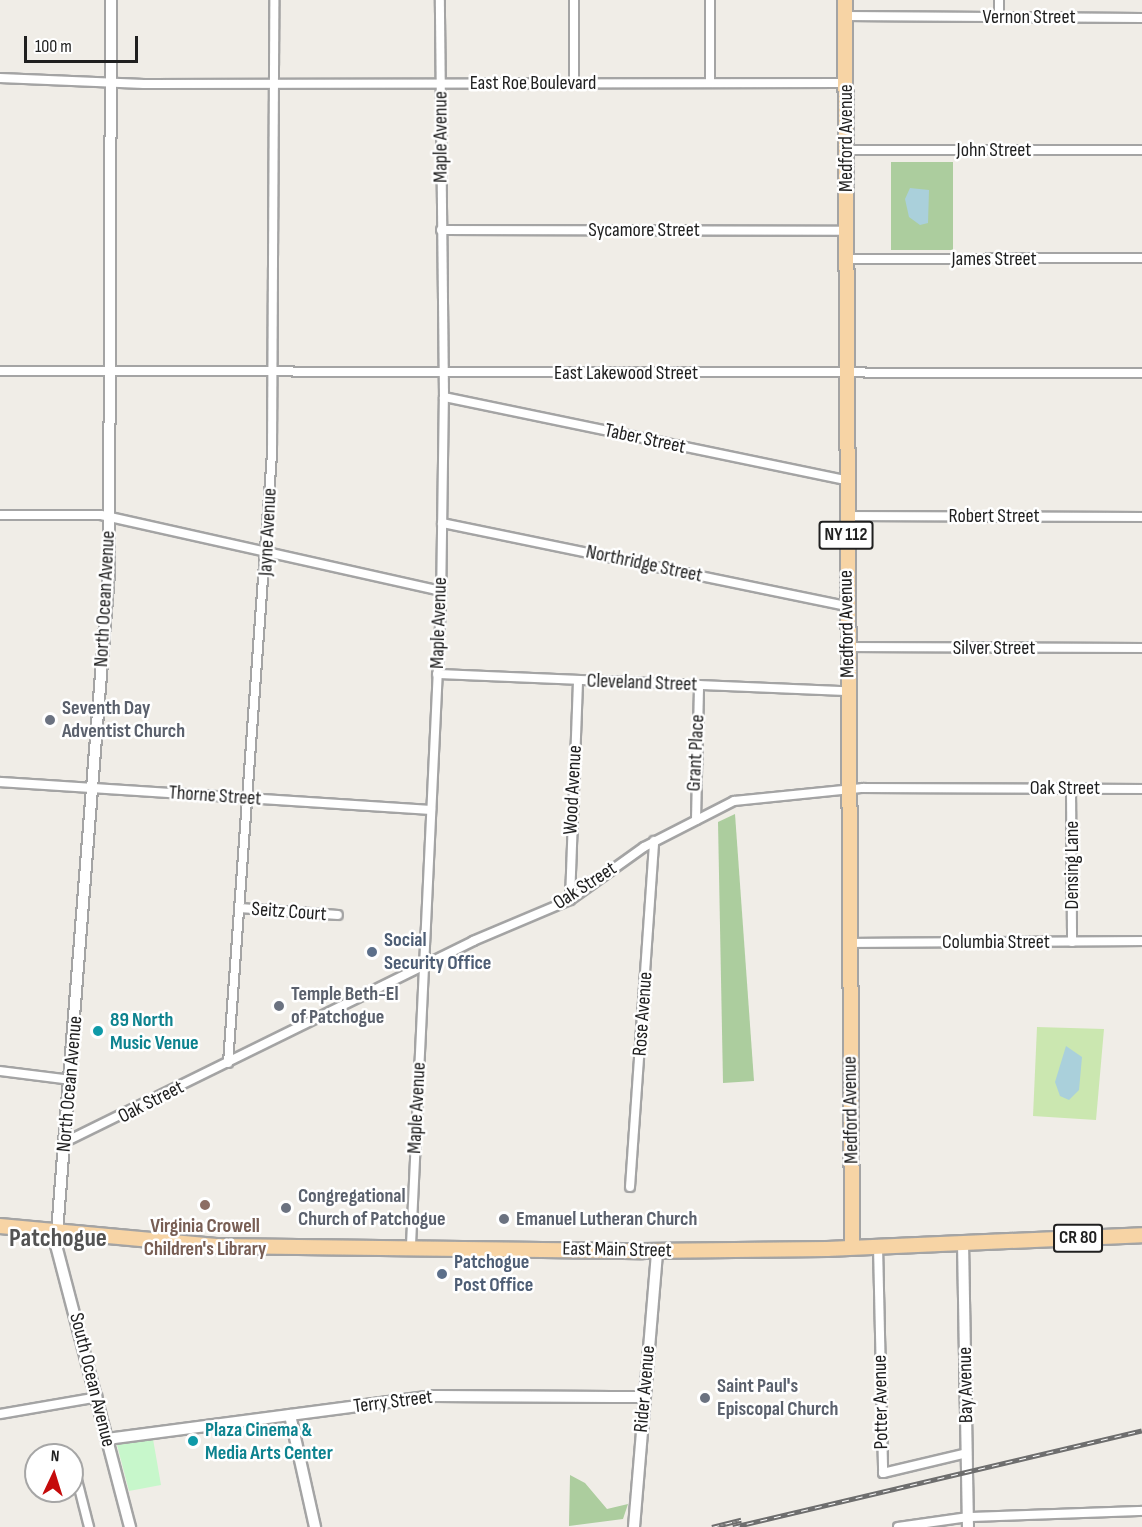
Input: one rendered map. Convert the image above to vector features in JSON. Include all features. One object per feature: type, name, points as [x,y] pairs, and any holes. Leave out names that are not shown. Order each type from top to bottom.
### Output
[{"type":"main road","name":"Medford Avenue","points":[[845,0],[846,516],[852,1247]]},
{"type":"main road","name":"East Main Street","points":[[0,1226],[56,1233],[216,1246],[411,1245],[657,1251],[852,1247],[1142,1235]]},
{"type":"street","name":"North Ocean Avenue","points":[[56,1233],[71,1080],[93,788],[109,518],[111,0]]},
{"type":"street","name":"Jayne Avenue","points":[[228,1063],[267,555],[272,374],[274,0]]},
{"type":"street","name":"Maple Avenue","points":[[411,1245],[441,591],[444,373],[440,0]]},
{"type":"street","points":[[574,0],[574,83]]},
{"type":"street","points":[[710,0],[710,83]]},
{"type":"street","points":[[999,0],[999,17]]},
{"type":"street","name":"Vernon Street","points":[[845,16],[1142,18]]},
{"type":"street","name":"East Roe Boulevard","points":[[0,78],[111,84],[846,83]]},
{"type":"street","name":"John Street","points":[[846,150],[1142,150]]},
{"type":"street","name":"Sycamore Street","points":[[441,230],[846,231]]},
{"type":"street","name":"James Street","points":[[846,259],[1142,258]]},
{"type":"street","name":"East Lakewood Street","points":[[0,370],[272,374],[1142,373]]},
{"type":"street","name":"Taber Street","points":[[444,397],[846,480]]},
{"type":"street","points":[[0,515],[109,518],[267,555],[441,591]]},
{"type":"street","name":"Robert Street","points":[[846,516],[1142,517]]},
{"type":"street","name":"Northridge Street","points":[[442,523],[847,606]]},
{"type":"street","name":"Silver Street","points":[[847,647],[1142,648]]},
{"type":"street","name":"Cleveland Street","points":[[437,674],[848,691]]},
{"type":"street","name":"Wood Avenue","points":[[570,900],[578,681]]},
{"type":"street","name":"Grant Place","points":[[696,820],[699,685]]},
{"type":"street","name":"Thorne Street","points":[[0,782],[431,810]]},
{"type":"street","name":"Densing Lane","points":[[1071,788],[1072,942]]},
{"type":"street","name":"Oak Street","points":[[65,1142],[424,965],[570,900],[654,841],[739,800],[848,789],[1142,789]]},
{"type":"street","name":"Rose Avenue","points":[[630,1187],[654,841]]},
{"type":"street","name":"Seitz Court","points":[[240,908],[338,915]]},
{"type":"street","name":"Columbia Street","points":[[849,943],[1142,941]]},
{"type":"street","points":[[0,1071],[71,1080]]},
{"type":"street","name":"South Ocean Avenue","points":[[56,1233],[130,1527]]},
{"type":"street","name":"Bay Avenue","points":[[963,1242],[968,1522]]},
{"type":"street","name":"Potter Avenue","points":[[878,1246],[883,1473],[967,1453]]},
{"type":"street","name":"Rider Avenue","points":[[634,1527],[657,1251]]},
{"type":"street","points":[[0,1414],[98,1396]]},
{"type":"street","name":"Terry Street","points":[[107,1439],[434,1396],[645,1397]]},
{"type":"street","points":[[290,1415],[315,1527]]},
{"type":"street","points":[[83,1503],[89,1527]]},
{"type":"street","points":[[898,1527],[1142,1511]]},
{"type":"green space","points":[[891,162],[953,162],[953,250],[891,250]]},
{"type":"green space","points":[[735,814],[754,1081],[723,1083],[718,822]]},
{"type":"green space","points":[[1037,1027],[1104,1029],[1096,1120],[1033,1116]]},
{"type":"green space","points":[[153,1439],[161,1485],[129,1491],[117,1445]]},
{"type":"green space","points":[[570,1475],[585,1483],[607,1509],[628,1504],[623,1519],[569,1526]]},
{"type":"water","points":[[910,188],[929,190],[928,223],[920,225],[909,217],[905,199]]},
{"type":"water","points":[[1066,1046],[1082,1057],[1079,1090],[1069,1100],[1060,1096],[1055,1082]]},
{"type":"railway","points":[[733,1527],[1142,1430]]},
{"type":"railway","points":[[712,1527],[741,1520]]},
{"type":"place","name":"Seventh Day Adventist Church","points":[[50,720]]},
{"type":"place","name":"Social Security Office","points":[[372,952]]},
{"type":"place","name":"Temple Beth-El of Patchogue","points":[[279,1006]]},
{"type":"place","name":"89 North Music Venue","points":[[98,1031]]},
{"type":"place","name":"Virginia Crowell Children's Library","points":[[205,1205]]},
{"type":"place","name":"Congregational Church of Patchogue","points":[[286,1208]]},
{"type":"place","name":"Emanuel Lutheran Church","points":[[504,1219]]},
{"type":"place","name":"Patchogue Post Office","points":[[442,1274]]},
{"type":"place","name":"Saint Paul's Episcopal Church","points":[[705,1398]]},
{"type":"place","name":"Plaza Cinema & Media Arts Center","points":[[193,1441]]},
{"type":"district","name":"Patchogue","points":[[58,1239]]}]
